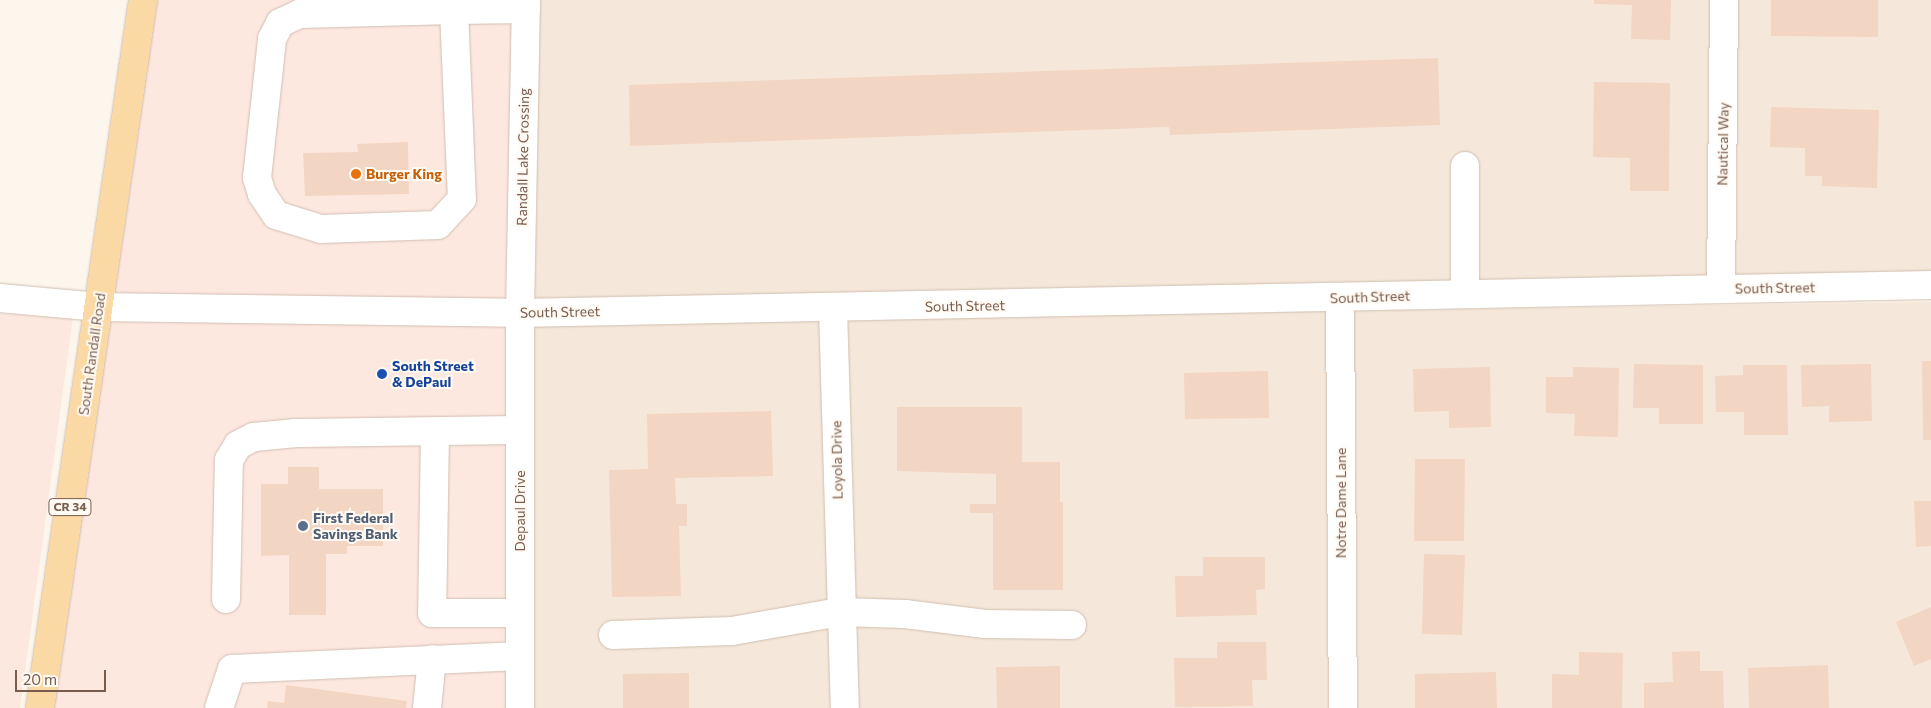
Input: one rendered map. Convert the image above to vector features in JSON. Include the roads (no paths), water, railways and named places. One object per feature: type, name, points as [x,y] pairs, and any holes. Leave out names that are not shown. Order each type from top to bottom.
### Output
[{"type":"main road","name":"South Randall Road","points":[[40,708],[143,0]]},
{"type":"street","name":"Nautical Way","points":[[1721,289],[1724,0]]},
{"type":"street","points":[[454,10],[462,199],[438,225],[321,229],[276,216],[262,194],[257,178],[272,39],[280,23],[299,14],[454,10],[526,4]]},
{"type":"street","name":"Randall Lake Crossing","points":[[520,313],[526,4]]},
{"type":"street","points":[[1465,166],[1466,293]]},
{"type":"street","name":"South Street","points":[[0,298],[99,306],[520,313],[833,309],[1340,298],[1466,293],[1931,285]]},
{"type":"street","name":"Notre Dame Lane","points":[[1340,298],[1343,708]]},
{"type":"street","name":"Loyola Drive","points":[[833,309],[840,612],[845,708]]},
{"type":"street","name":"Depaul Drive","points":[[520,313],[520,708]]},
{"type":"street","points":[[226,599],[229,460],[238,445],[268,434],[520,430]]},
{"type":"street","points":[[435,431],[432,613],[520,613]]},
{"type":"street","points":[[614,635],[732,631],[840,612],[905,614],[985,624],[1072,625]]},
{"type":"street","points":[[219,708],[232,669],[520,656]]},
{"type":"street","points":[[427,708],[432,659]]},
{"type":"place","name":"Burger King","points":[[356,174]]},
{"type":"place","name":"South Street & DePaul","points":[[382,374]]},
{"type":"place","name":"First Federal Savings Bank","points":[[303,526]]}]
